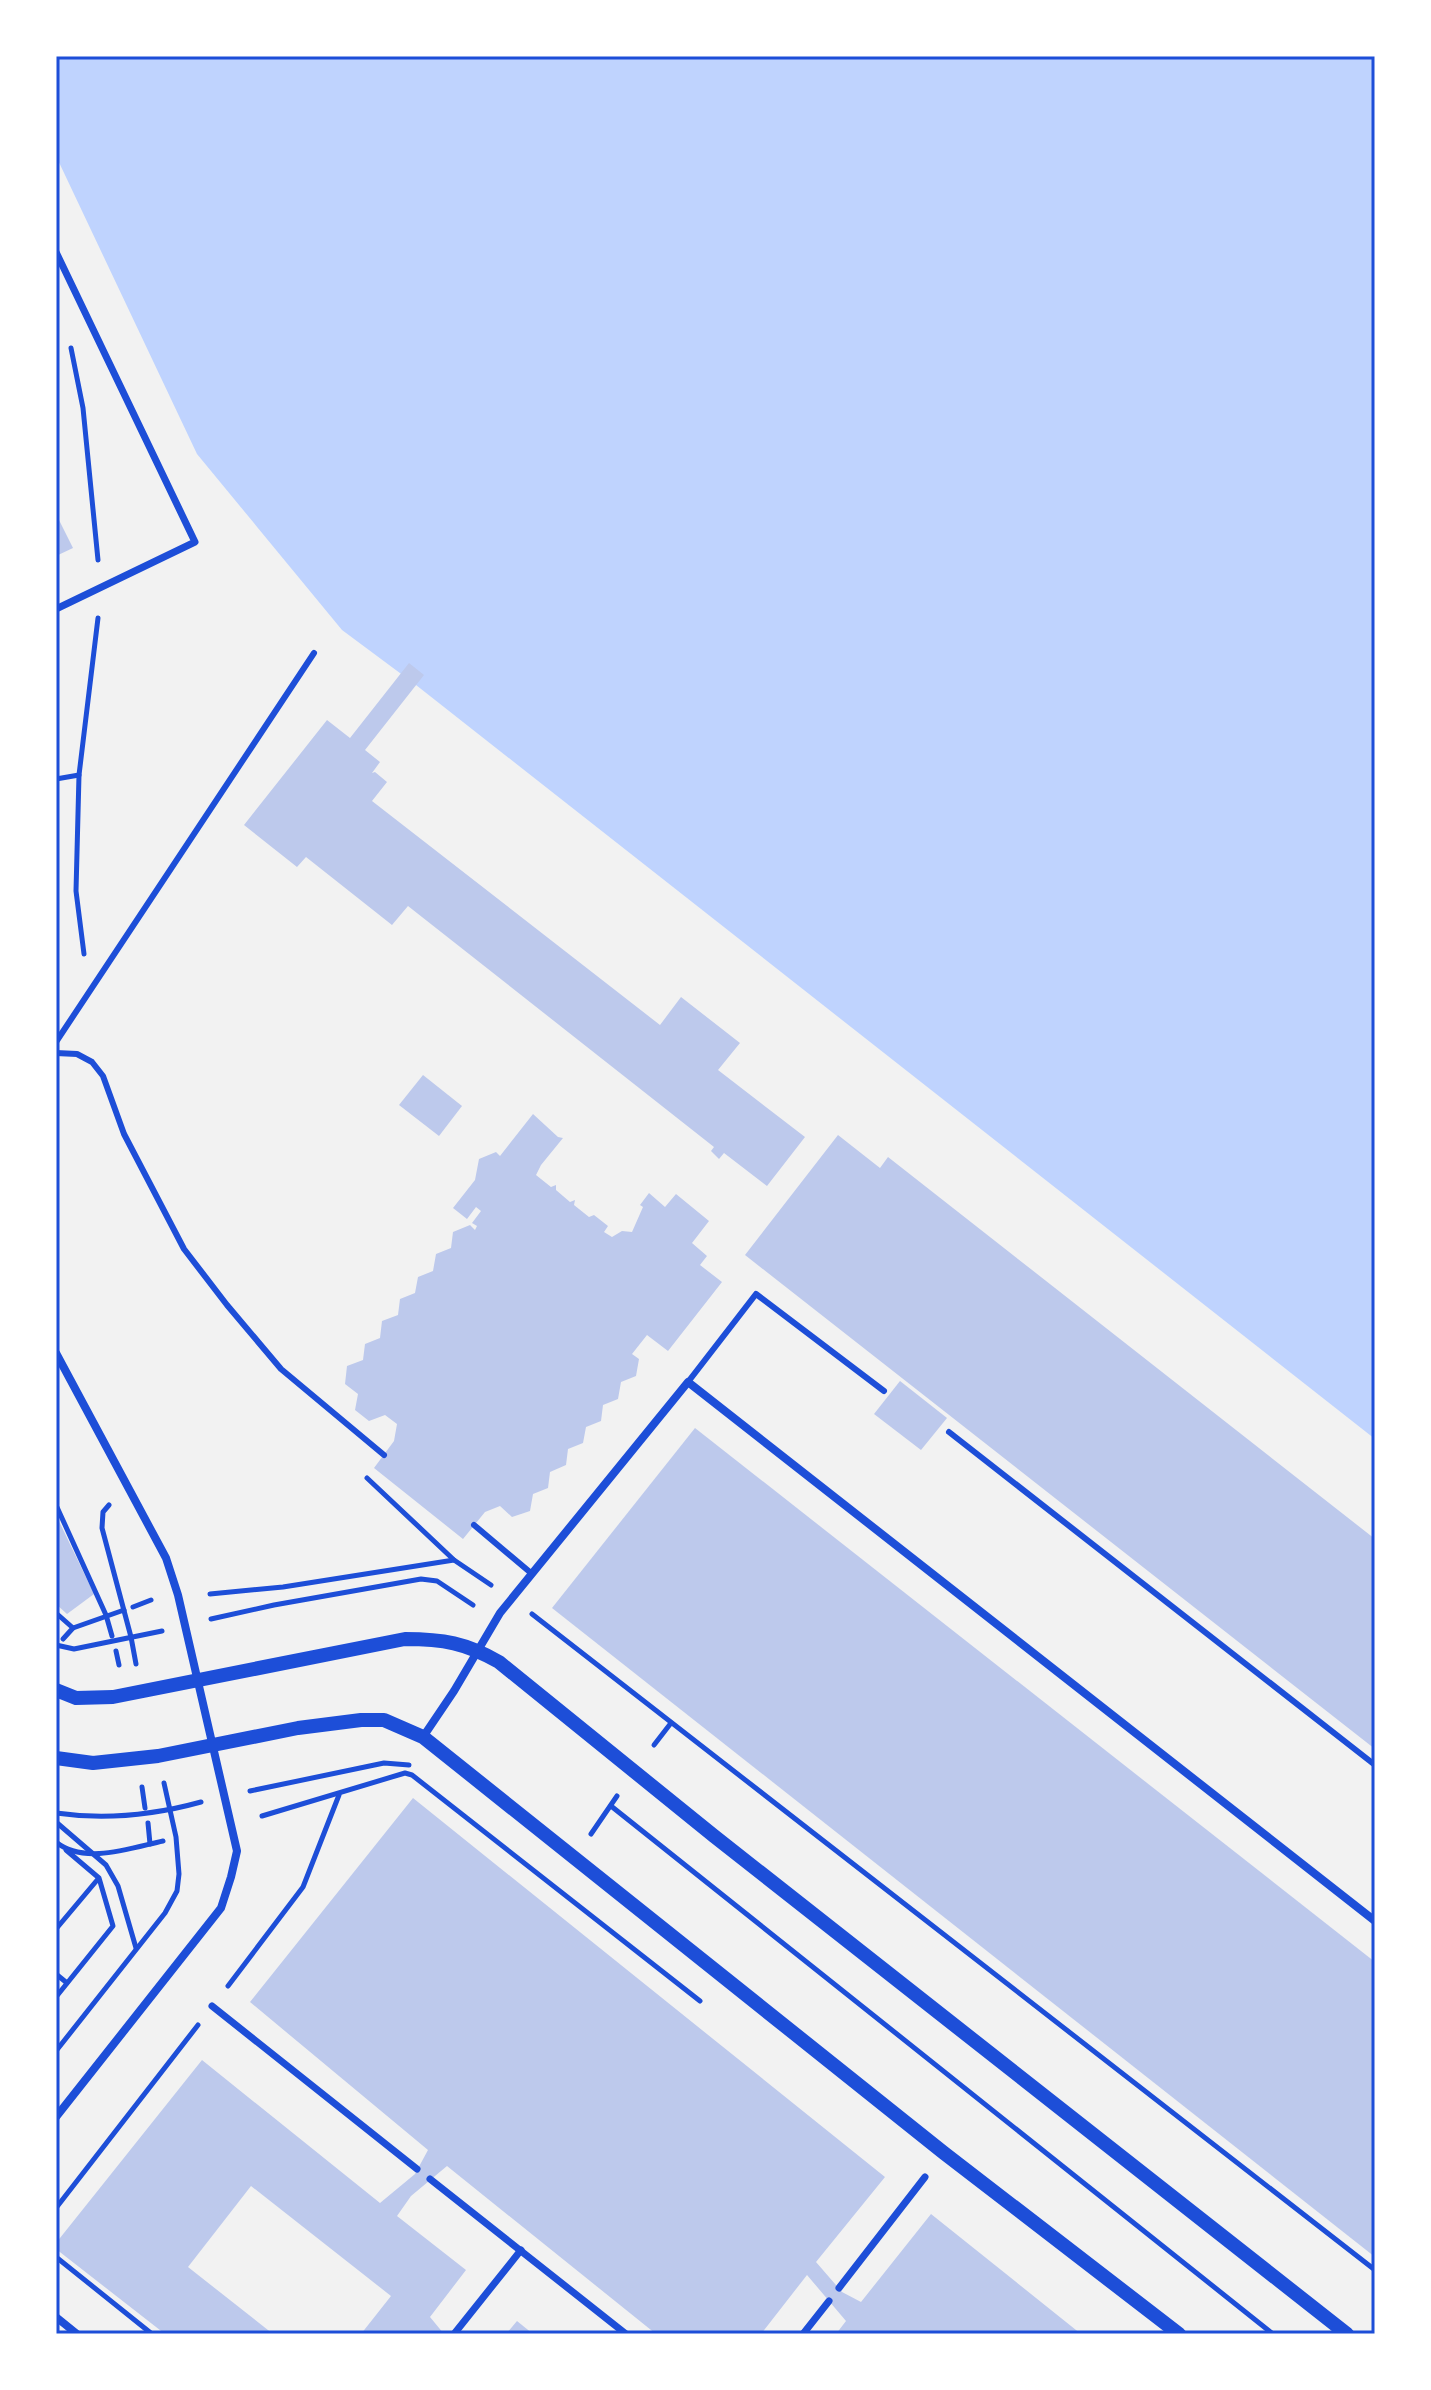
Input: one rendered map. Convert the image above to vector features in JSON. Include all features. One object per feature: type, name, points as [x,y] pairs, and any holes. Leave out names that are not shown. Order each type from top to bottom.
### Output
[{"type":"street","points":[[56,252],[195,542],[56,609]]},
{"type":"street","points":[[56,1353],[166,1558],[178,1595],[237,1851],[221,1908],[56,2117]]},
{"type":"street","points":[[423,1737],[512,1598],[688,1382],[1375,1921]]},
{"type":"street","points":[[56,1690],[76,1698],[113,1697],[405,1639],[441,1639],[478,1650],[499,1662],[714,1836],[1347,2334]]},
{"type":"street","points":[[56,1758],[93,1763],[158,1756],[211,1744],[361,1720],[384,1720],[423,1737],[944,2153],[1179,2334]]},
{"type":"street","points":[[212,2006],[417,2169]]},
{"type":"street","points":[[839,2288],[925,2177]]},
{"type":"street","points":[[430,2179],[626,2334]]},
{"type":"street","points":[[454,2334],[521,2250]]},
{"type":"street","points":[[803,2334],[829,2301]]},
{"type":"street","points":[[56,2317],[77,2334]]},
{"type":"lane","points":[[56,1042],[314,653]]},
{"type":"lane","points":[[56,1053],[77,1054],[92,1062],[103,1076],[124,1134],[184,1249],[281,1369],[384,1455]]},
{"type":"lane","points":[[688,1382],[756,1294],[884,1391]]},
{"type":"lane","points":[[949,1432],[1375,1765]]},
{"type":"lane","points":[[474,1525],[531,1573]]},
{"type":"path","points":[[70,345],[83,408],[101,587],[79,775],[76,891],[91,987]]},
{"type":"path","points":[[56,779],[79,775]]},
{"type":"path","points":[[361,1472],[454,1560],[512,1598],[1375,2270]]},
{"type":"path","points":[[130,1490],[107,1506],[101,1519],[144,1691]]},
{"type":"path","points":[[56,1505],[106,1615],[112,1636]]},
{"type":"path","points":[[210,1594],[283,1587],[454,1560]]},
{"type":"path","points":[[133,1607],[157,1599]]},
{"type":"path","points":[[63,1639],[73,1628],[124,1610]]},
{"type":"path","points":[[56,1613],[73,1628]]},
{"type":"path","points":[[56,1645],[74,1649],[158,1632]]},
{"type":"path","points":[[654,1745],[671,1723]]},
{"type":"path","points":[[267,1787],[384,1763],[412,1766]]},
{"type":"path","points":[[262,1816],[405,1773],[412,1775],[702,2002]]},
{"type":"path","points":[[141,1778],[145,1808]]},
{"type":"path","points":[[56,2051],[165,1913],[177,1891],[178,1852],[163,1781]]},
{"type":"path","points":[[586,1840],[624,1786]]},
{"type":"path","points":[[611,1806],[1273,2334]]},
{"type":"path","points":[[56,1813],[109,1817],[183,1807]]},
{"type":"path","points":[[56,1822],[106,1865],[118,1886],[136,1948]]},
{"type":"path","points":[[148,1823],[150,1844]]},
{"type":"path","points":[[66,1850],[94,1853],[163,1841]]},
{"type":"path","points":[[56,1842],[99,1878],[113,1926],[56,1997]]},
{"type":"path","points":[[56,1929],[99,1878]]},
{"type":"path","points":[[56,1974],[67,1983]]},
{"type":"path","points":[[56,2257],[152,2334]]},
{"type":"water","points":[[56,56],[1375,56],[1375,1439],[342,630],[197,454],[56,156]]},
{"type":"building","points":[[56,514],[73,548],[56,556]]},
{"type":"building","points":[[409,663],[424,675],[365,750],[380,762],[372,773],[375,772],[387,782],[372,801],[660,1025],[681,997],[740,1043],[718,1070],[805,1137],[767,1186],[724,1153],[719,1159],[711,1151],[714,1147],[408,906],[392,925],[306,857],[297,867],[244,825],[327,720],[350,738]]},
{"type":"building","points":[[423,1075],[462,1106],[439,1136],[399,1105]]},
{"type":"building","points":[[533,1114],[563,1138],[536,1175],[551,1187],[556,1185],[556,1190],[570,1202],[575,1200],[574,1205],[589,1217],[594,1215],[608,1226],[604,1232],[612,1237],[622,1231],[632,1232],[643,1207],[640,1205],[649,1193],[665,1207],[676,1194],[709,1221],[692,1243],[707,1256],[700,1265],[722,1282],[668,1351],[647,1335],[632,1354],[639,1359],[636,1376],[621,1382],[618,1399],[603,1405],[601,1421],[586,1427],[583,1443],[568,1449],[566,1465],[550,1472],[548,1488],[533,1494],[530,1511],[512,1517],[500,1506],[485,1512],[463,1539],[374,1468],[394,1441],[397,1424],[385,1415],[369,1421],[355,1410],[358,1394],[345,1384],[347,1366],[363,1360],[365,1344],[380,1338],[382,1321],[398,1315],[400,1299],[415,1293],[418,1277],[433,1271],[436,1254],[451,1248],[453,1232],[470,1225],[475,1230],[477,1226],[472,1223],[481,1211],[476,1207],[467,1219],[453,1208],[475,1180],[479,1159],[496,1152],[500,1156]]},
{"type":"building","points":[[838,1135],[880,1168],[888,1157],[1375,1539],[1375,1749],[745,1255]]},
{"type":"building","points":[[900,1381],[947,1418],[921,1450],[874,1414]]},
{"type":"building","points":[[695,1428],[1375,1962],[1375,2257],[552,1608]]},
{"type":"building","points":[[56,1515],[94,1594],[67,1614],[56,1604]]},
{"type":"building","points":[[413,1798],[885,2177],[816,2262],[842,2292],[861,2302],[931,2214],[1081,2334],[836,2334],[846,2321],[807,2275],[761,2334],[656,2334],[447,2166],[411,2196],[397,2216],[466,2270],[430,2317],[444,2334],[361,2334],[391,2296],[251,2186],[188,2267],[273,2334],[165,2334],[56,2249],[56,2243],[202,2060],[380,2203],[415,2174],[428,2150],[250,2002]]},
{"type":"building","points":[[517,2321],[533,2334],[506,2334]]}]
